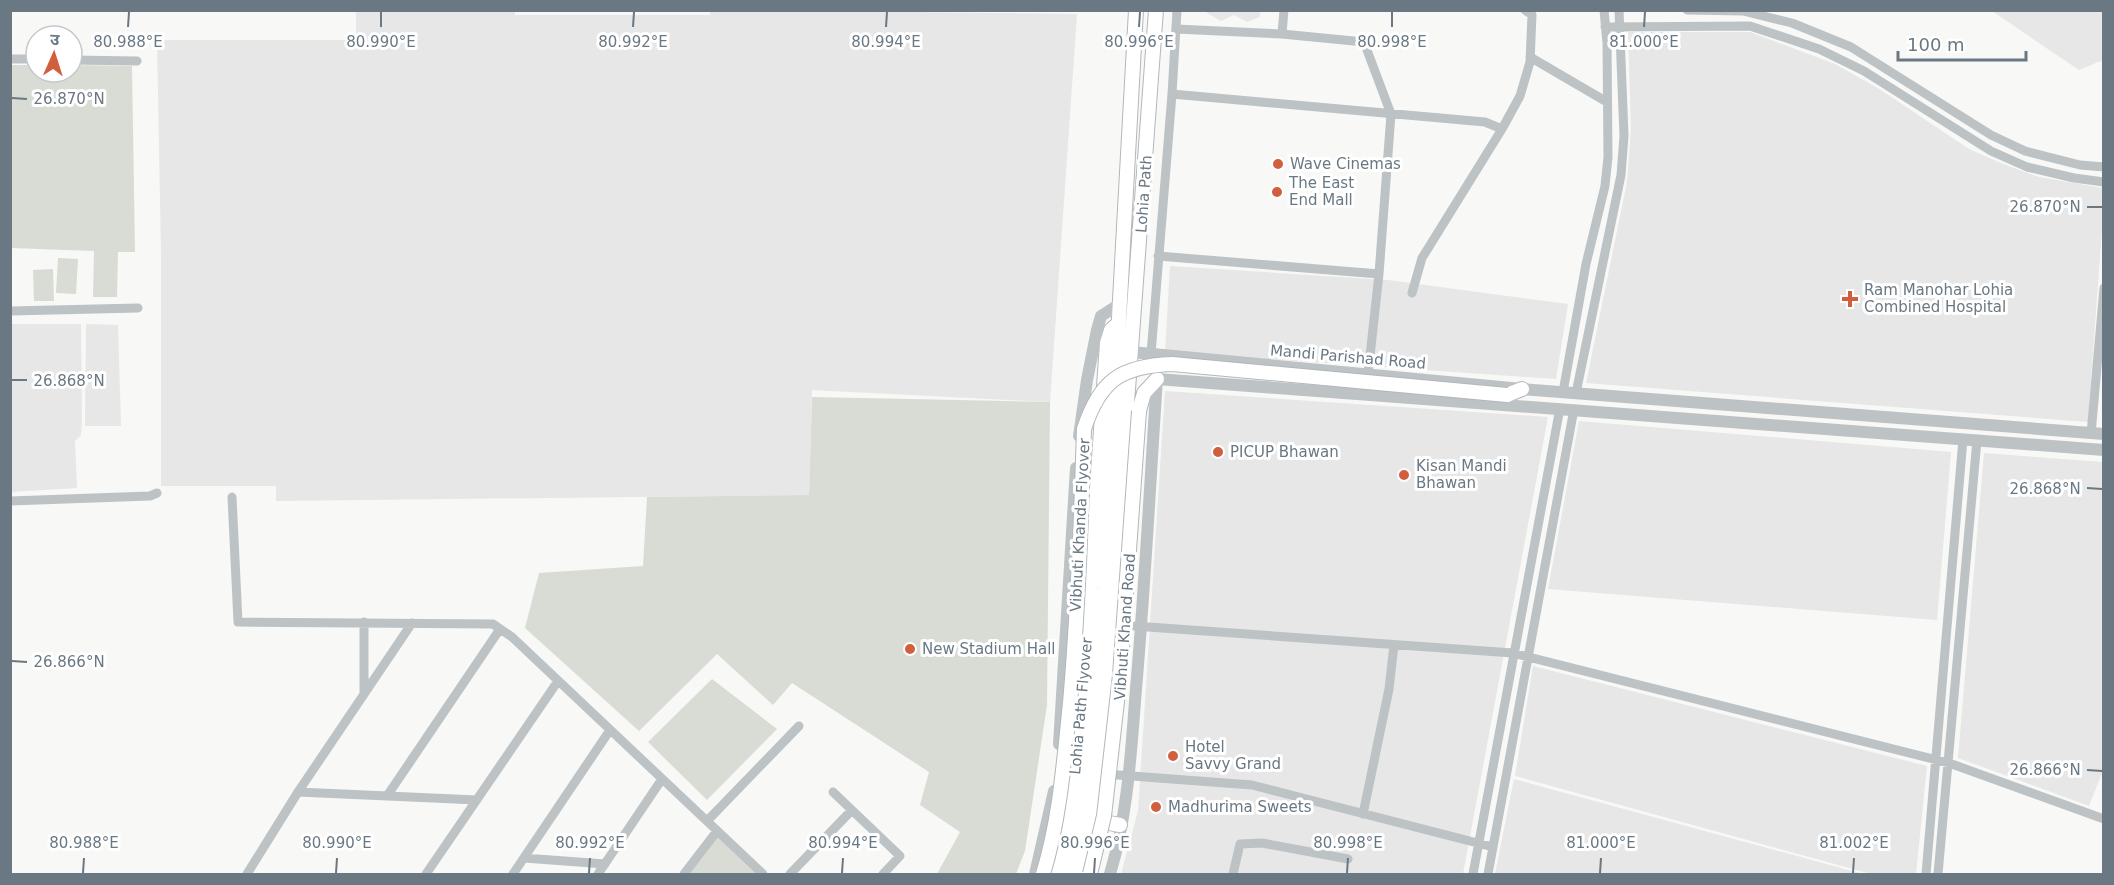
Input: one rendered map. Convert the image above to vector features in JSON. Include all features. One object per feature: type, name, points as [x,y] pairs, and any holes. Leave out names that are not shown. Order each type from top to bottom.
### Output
[{"type":"main road","name":"Lohia Path","points":[[1120,287],[1136,10]]},
{"type":"main road","name":"Lohia Path","points":[[1130,378],[1156,10]]},
{"type":"main road","name":"Lohia Path Flyover","points":[[1068,874],[1078,834],[1104,589],[1120,287]]},
{"type":"main road","name":"Vibhuti Khanda Flyover","points":[[1043,874],[1050,851],[1064,771],[1072,674],[1084,429],[1091,407],[1111,380],[1149,365],[1173,364],[1506,395],[1522,389]]},
{"type":"main road","name":"Lohia Path Flyover","points":[[1078,874],[1093,820],[1100,774],[1130,378]]},
{"type":"main road","points":[[1090,874],[1104,816],[1119,686],[1138,411],[1144,393],[1157,379]]},
{"type":"main road","name":"Lohia Path Flyover","points":[[1055,874],[1084,761]]},
{"type":"main road","points":[[1093,820],[1120,825]]},
{"type":"street","points":[[1151,354],[1177,10]]},
{"type":"street","points":[[1282,34],[1284,10]]},
{"type":"street","points":[[1412,293],[1422,258],[1520,96],[1530,57],[1532,15],[1525,10]]},
{"type":"street","points":[[1563,392],[1586,264],[1605,186],[1608,157],[1604,10]]},
{"type":"street","points":[[1576,393],[1621,175],[1624,136],[1619,10]]},
{"type":"street","points":[[1689,26],[1688,10],[1743,11],[1792,23],[1851,47],[1990,135],[2025,151],[2080,165],[2103,167]]},
{"type":"street","points":[[1605,27],[1750,26],[1819,49],[1864,71],[1991,151],[2027,167],[2103,182]]},
{"type":"street","points":[[1176,28],[1282,34],[1364,42],[1390,114],[1368,374]]},
{"type":"street","points":[[1530,57],[1607,102]]},
{"type":"street","points":[[84,60],[137,61]]},
{"type":"street","points":[[1172,94],[1485,122],[1502,129]]},
{"type":"street","points":[[1600,207],[1612,213]]},
{"type":"street","points":[[1595,228],[1612,213]]},
{"type":"street","points":[[1158,256],[1378,274]]},
{"type":"street","points":[[2097,434],[2103,288]]},
{"type":"street","points":[[1035,874],[1049,818],[1058,765],[1081,414],[1101,316],[1120,304]]},
{"type":"street","points":[[10,311],[138,308]]},
{"type":"street","name":"Mandi Parishad Road","points":[[1131,352],[1522,389],[2097,434]]},
{"type":"street","points":[[1198,381],[1200,357]]},
{"type":"street","points":[[1157,379],[2103,450]]},
{"type":"street","name":"Vibhuti Khand Road","points":[[1110,874],[1129,775],[1142,626],[1157,379]]},
{"type":"street","points":[[1473,874],[1560,408]]},
{"type":"street","points":[[1488,874],[1574,409]]},
{"type":"street","points":[[1926,874],[1963,439]]},
{"type":"street","points":[[1938,874],[1977,440]]},
{"type":"street","points":[[10,501],[150,496],[157,493]]},
{"type":"street","points":[[232,497],[238,622],[493,624],[512,637],[763,874]]},
{"type":"street","points":[[364,622],[364,693]]},
{"type":"street","points":[[247,874],[298,792],[412,623]]},
{"type":"street","points":[[1112,625],[1513,653],[1935,760],[2102,815]]},
{"type":"street","points":[[387,796],[500,629]]},
{"type":"street","points":[[1364,814],[1389,689],[1394,645]]},
{"type":"street","points":[[426,874],[558,681]]},
{"type":"street","points":[[707,821],[799,726]]},
{"type":"street","points":[[513,874],[610,730]]},
{"type":"street","points":[[1491,773],[1503,794]]},
{"type":"street","points":[[1100,774],[1252,785],[1493,847]]},
{"type":"street","points":[[598,874],[662,779]]},
{"type":"street","points":[[298,792],[477,800]]},
{"type":"street","points":[[833,792],[900,856],[883,874]]},
{"type":"street","points":[[790,874],[852,810]]},
{"type":"street","points":[[684,874],[717,831]]},
{"type":"street","points":[[1233,874],[1240,844],[1262,843],[1348,859]]},
{"type":"street","points":[[524,858],[605,864]]},
{"type":"shaded area","points":[[356,10],[515,10],[515,15],[710,15],[710,10],[1077,14],[1050,402],[812,390],[809,495],[276,501],[276,486],[161,486],[161,253],[157,40],[356,40]]},
{"type":"shaded area","points":[[1207,10],[1260,11],[1260,17],[1247,22],[1234,15],[1221,21],[1207,13]]},
{"type":"shaded area","points":[[1992,11],[2103,11],[2103,60],[2079,70]]},
{"type":"shaded area","name":"Ram Manohar Lohia Combined Hospital","points":[[1628,32],[1750,32],[1835,64],[1881,90],[1969,149],[2039,177],[2103,188],[2088,422],[1586,383],[1627,182],[1631,129]]},
{"type":"shaded area","points":[[11,65],[24,65],[24,84],[84,84],[84,65],[132,66],[135,252],[118,252],[117,297],[93,297],[94,251],[11,248]]},
{"type":"shaded area","points":[[58,258],[78,259],[76,294],[56,293]]},
{"type":"shaded area","points":[[1170,266],[1388,280],[1568,304],[1556,379],[1165,352]]},
{"type":"shaded area","points":[[53,269],[54,301],[34,301],[33,270]]},
{"type":"shaded area","points":[[11,324],[81,324],[82,420],[81,435],[75,441],[77,488],[11,492]]},
{"type":"shaded area","points":[[86,324],[118,325],[121,426],[85,426]]},
{"type":"shaded area","points":[[1165,391],[1548,417],[1463,874],[1121,874],[1138,811]]},
{"type":"shaded area","points":[[812,397],[1050,402],[1047,705],[1025,851],[1016,874],[937,874],[960,832],[920,805],[929,772],[792,683],[773,705],[717,654],[639,731],[525,628],[539,573],[643,566],[647,497],[809,495]]},
{"type":"shaded area","points":[[1579,421],[1951,452],[1937,620],[1548,589]]},
{"type":"shaded area","points":[[1984,453],[2103,462],[2104,768],[2089,806],[1958,758]]},
{"type":"shaded area","points":[[1533,666],[1927,766],[1916,874],[1871,874],[1515,776]]},
{"type":"shaded area","points":[[712,679],[777,729],[707,800],[648,742]]},
{"type":"shaded area","points":[[1514,779],[1863,874],[1495,874]]},
{"type":"shaded area","points":[[717,831],[763,874],[684,874]]},
{"type":"place","name":"Wave Cinemas","points":[[1278,164]]},
{"type":"place","name":"The East End Mall","points":[[1277,192]]},
{"type":"place","name":"Ram Manohar Lohia Combined Hospital","points":[[1850,299]]},
{"type":"place","name":"PICUP Bhawan","points":[[1218,452]]},
{"type":"place","name":"Kisan Mandi Bhawan","points":[[1404,475]]},
{"type":"place","name":"New Stadium Hall","points":[[910,649]]},
{"type":"place","name":"Hotel Savvy Grand","points":[[1173,756]]},
{"type":"place","name":"Madhurima Sweets","points":[[1156,807]]}]
